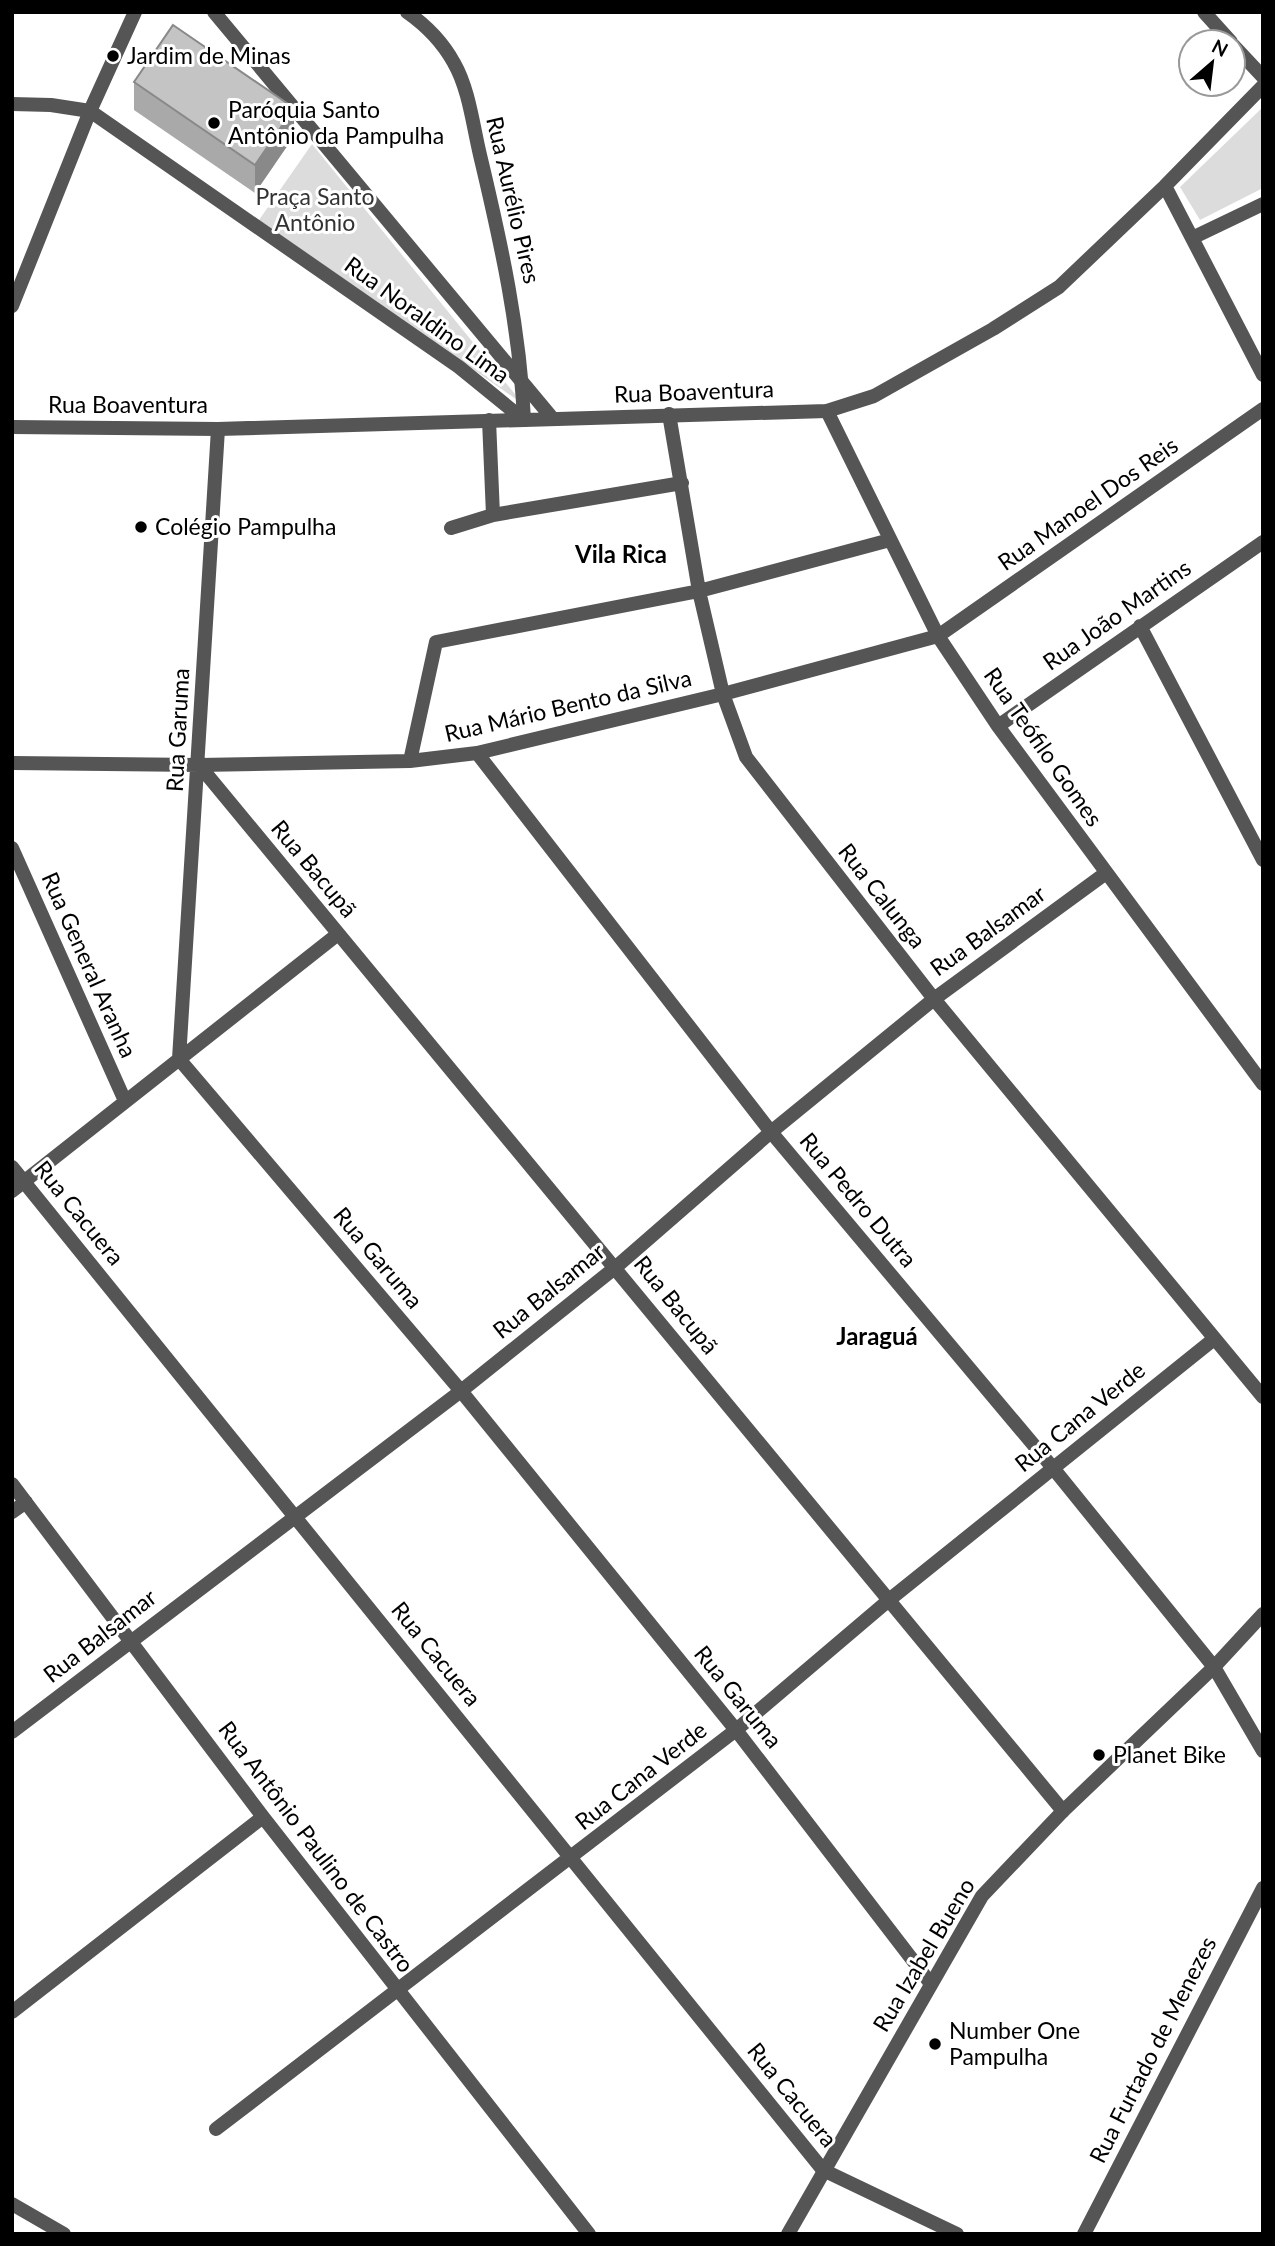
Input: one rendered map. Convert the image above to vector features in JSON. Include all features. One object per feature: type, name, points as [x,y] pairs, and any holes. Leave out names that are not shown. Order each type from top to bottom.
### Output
[{"type":"street","points":[[12,306],[90,111],[135,12]]},
{"type":"street","points":[[214,12],[552,419]]},
{"type":"street","name":"Rua Aurélio Pires","points":[[407,12],[430,29],[455,64],[466,99],[506,266],[524,420]]},
{"type":"street","points":[[1203,12],[1218,28]]},
{"type":"street","points":[[1247,59],[1263,77]]},
{"type":"street","name":"Rua Boaventura","points":[[12,427],[218,429],[827,411],[874,396],[993,329],[1059,287],[1165,186],[1263,86]]},
{"type":"street","name":"Rua Noraldino Lima","points":[[12,104],[51,105],[90,111],[459,367],[524,420]]},
{"type":"street","points":[[1165,186],[1263,375]]},
{"type":"street","points":[[1192,238],[1263,204]]},
{"type":"street","name":"Rua Manoel Dos Reis","points":[[938,636],[1263,409]]},
{"type":"street","name":"Rua Teófilo Gomes","points":[[827,411],[938,636],[998,726],[1263,1084]]},
{"type":"street","name":"Rua Calunga","points":[[669,414],[699,591],[723,694],[746,757],[934,999],[1263,1397]]},
{"type":"street","points":[[489,420],[493,514]]},
{"type":"street","name":"Rua Garuma","points":[[218,429],[179,1059],[461,1391],[736,1730],[931,1984]]},
{"type":"street","points":[[451,528],[493,514],[682,482]]},
{"type":"street","points":[[410,761],[436,642],[699,591],[890,540]]},
{"type":"street","name":"Rua João Martins","points":[[998,726],[1263,542]]},
{"type":"street","points":[[1140,626],[1263,860]]},
{"type":"street","name":"Rua Mário Bento da Silva","points":[[12,763],[199,765],[410,761],[477,753],[723,694],[938,636]]},
{"type":"street","name":"Rua Pedro Dutra","points":[[477,753],[771,1132],[1053,1468],[1214,1667],[1263,1751]]},
{"type":"street","name":"Rua Bacupã","points":[[199,765],[1063,1811]]},
{"type":"street","name":"Rua General Aranha","points":[[12,848],[125,1101]]},
{"type":"street","name":"Rua Balsamar","points":[[12,1732],[461,1391],[616,1267],[771,1132],[934,999],[1106,873]]},
{"type":"street","points":[[12,1191],[338,934]]},
{"type":"street","name":"Rua Cacuera","points":[[12,1167],[823,2170]]},
{"type":"street","name":"Rua Cana Verde","points":[[216,2129],[571,1860],[736,1730],[889,1600],[1214,1339]]},
{"type":"street","name":"Rua Antônio Paulino de Castro","points":[[12,1484],[263,1816],[589,2234]]},
{"type":"street","points":[[12,1512],[26,1502]]},
{"type":"street","name":"Rua Izabel Bueno","points":[[788,2234],[982,1896],[1063,1811],[1214,1667],[1263,1615]]},
{"type":"street","points":[[12,2012],[263,1816]]},
{"type":"street","name":"Rua Furtado de Menezes","points":[[1084,2234],[1263,1888]]},
{"type":"street","points":[[823,2170],[957,2234]]},
{"type":"street","points":[[12,2204],[62,2233]]},
{"type":"green space","points":[[1263,107],[1263,188],[1200,220],[1180,187]]},
{"type":"green space","name":"Praça Santo Antônio","points":[[312,144],[523,404],[259,220]]},
{"type":"building","points":[[173,25],[294,108],[255,165],[134,82]]},
{"type":"place","name":"Jardim de Minas","points":[[113,56]]},
{"type":"place","name":"Paróquia Santo Antônio da Pampulha","points":[[214,123]]},
{"type":"place","name":"Colégio Pampulha","points":[[141,527]]},
{"type":"place","name":"Planet Bike","points":[[1099,1755]]},
{"type":"place","name":"Number One Pampulha","points":[[935,2044]]},
{"type":"district","name":"Vila Rica","points":[[621,555]]},
{"type":"district","name":"Jaraguá","points":[[877,1337]]}]
